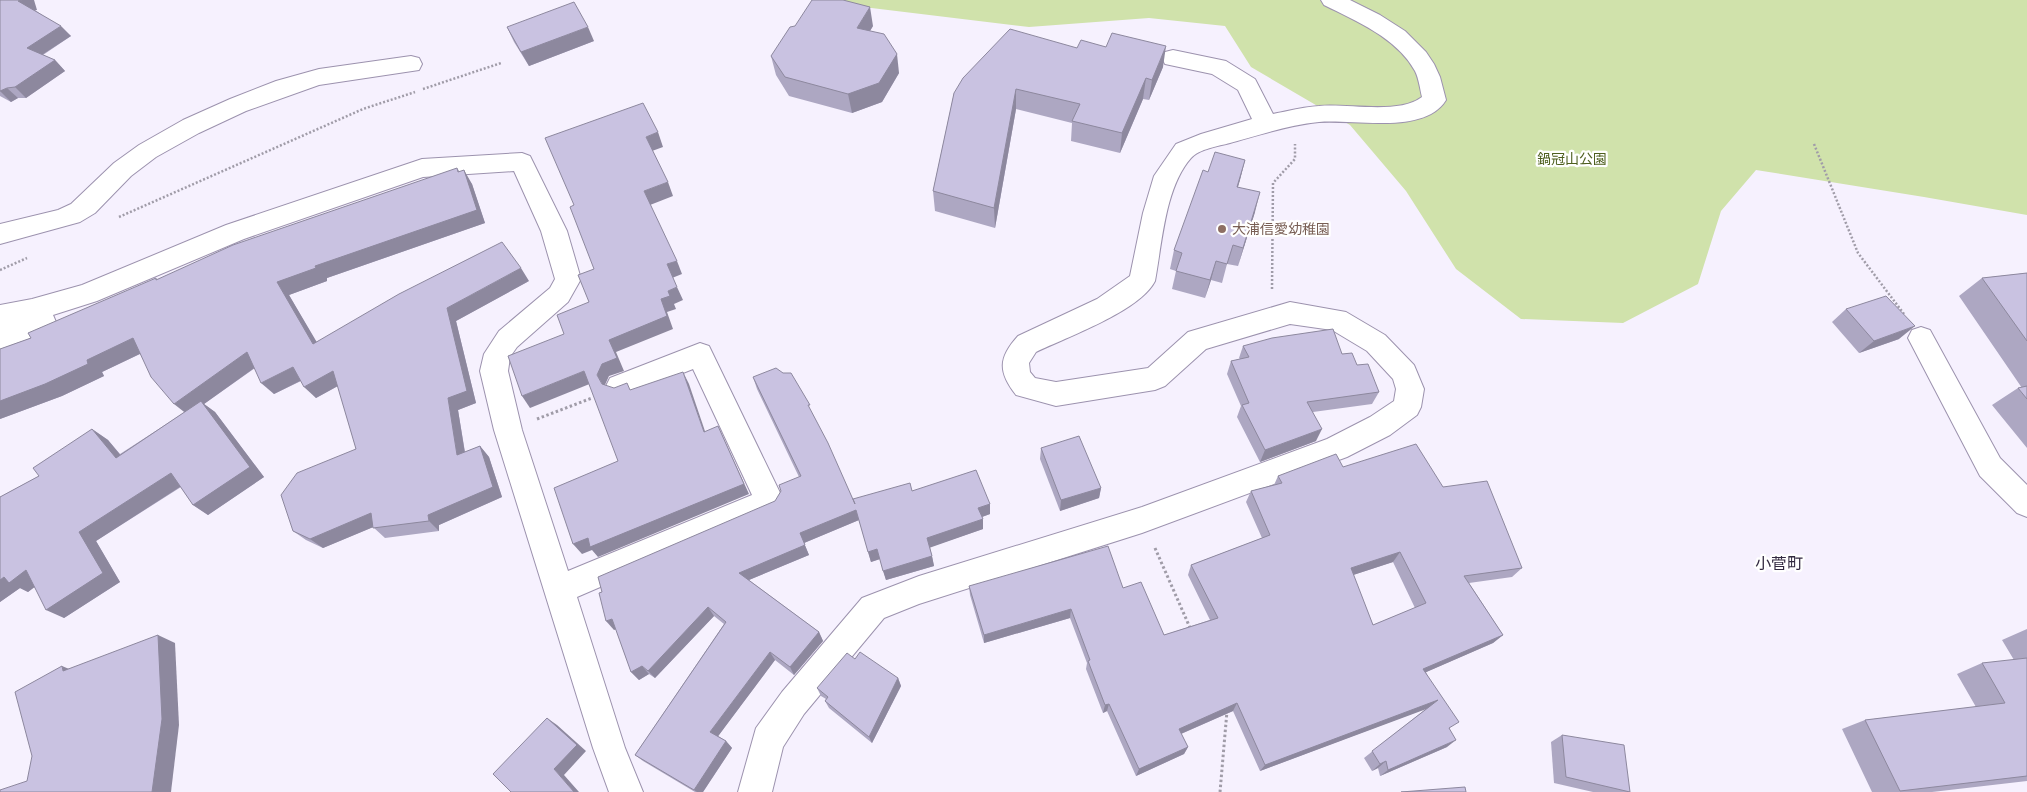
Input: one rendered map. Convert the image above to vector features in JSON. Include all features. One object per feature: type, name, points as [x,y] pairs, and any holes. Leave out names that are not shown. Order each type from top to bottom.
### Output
[{"type":"street","points":[[755,792],[768,740],[792,703],[873,608],[919,590],[1142,520],[1337,448],[1380,426],[1407,407],[1410,390],[1404,373],[1376,343],[1336,320],[1290,313],[1197,340],[1155,378],[1056,394],[1026,387],[1017,376],[1015,363],[1020,352],[1027,344],[1106,307],[1126,295],[1142,281],[1155,213],[1166,176],[1184,150],[1209,140],[1266,124],[1319,114],[1398,114],[1421,110],[1434,100],[1426,71],[1410,48],[1384,26],[1332,0]]},
{"type":"street","points":[[1173,58],[1218,67],[1247,85],[1266,124]]},
{"type":"street","points":[[0,234],[79,212],[128,165],[161,143],[205,120],[306,80],[334,74],[411,64]]},
{"type":"street","points":[[0,316],[32,310],[88,294],[135,272],[235,232],[422,168],[522,162],[554,231],[568,279],[559,295],[508,339],[497,354],[494,371],[508,430],[609,748],[626,792]]},
{"type":"street","points":[[0,339],[120,291],[135,272]]},
{"type":"street","points":[[1921,338],[1990,467],[2027,504]]},
{"type":"street","points":[[559,590],[769,501],[700,354],[620,386]]},
{"type":"path","points":[[113,220],[363,109],[501,63]]},
{"type":"path","points":[[1273,279],[1273,183],[1295,158],[1295,119]]},
{"type":"path","points":[[1814,144],[1858,253],[1921,338]]},
{"type":"path","points":[[0,270],[34,255]]},
{"type":"path","points":[[508,430],[620,386]]},
{"type":"path","points":[[1142,520],[1193,634]]},
{"type":"path","points":[[1220,792],[1228,714],[1224,705]]},
{"type":"green space","name":"鍋冠山公園","points":[[829,0],[2027,0],[2027,215],[1756,170],[1721,211],[1698,284],[1623,323],[1521,319],[1456,269],[1406,191],[1350,125],[1251,67],[1225,26],[1149,18],[1029,27],[855,6]]},
{"type":"building","points":[[0,0],[22,0],[18,1],[61,26],[27,48],[55,60],[15,87],[0,91]]},
{"type":"building","points":[[812,0],[843,0],[870,7],[857,28],[884,34],[897,54],[879,83],[848,94],[785,77],[771,56],[790,27],[795,26]]},
{"type":"building","points":[[574,2],[588,27],[521,52],[507,27]]},
{"type":"building","points":[[1010,29],[1077,48],[1081,40],[1106,47],[1112,33],[1166,46],[1152,80],[1146,78],[1122,133],[1072,121],[1080,104],[1016,89],[994,208],[933,191],[954,93],[963,78]]},
{"type":"building","points":[[643,103],[658,132],[646,137],[668,182],[644,191],[677,261],[667,264],[677,287],[668,291],[670,296],[661,299],[667,316],[609,340],[617,358],[602,364],[597,375],[602,384],[614,388],[627,383],[630,390],[683,372],[704,432],[718,426],[744,484],[590,547],[588,538],[573,544],[554,488],[618,461],[584,371],[522,396],[508,356],[564,334],[557,315],[589,302],[578,275],[594,269],[570,207],[574,205],[545,138]]},
{"type":"building","points":[[1215,152],[1245,160],[1237,187],[1260,192],[1243,248],[1233,245],[1227,264],[1216,261],[1210,280],[1176,271],[1182,253],[1174,250],[1203,170],[1208,172]]},
{"type":"building","points":[[457,168],[458,172],[464,170],[477,210],[315,266],[316,268],[277,282],[313,344],[399,294],[502,242],[521,268],[447,308],[467,391],[448,398],[457,455],[480,446],[493,487],[428,515],[429,521],[373,528],[371,513],[310,539],[293,531],[281,495],[297,473],[356,449],[333,371],[304,387],[293,367],[261,383],[247,352],[174,404],[151,377],[133,338],[87,360],[88,364],[45,384],[0,401],[0,349],[31,338],[28,333],[156,278],[156,280],[233,245]]},
{"type":"building","points":[[2027,273],[2027,341],[1982,278]]},
{"type":"building","points":[[1886,296],[1915,326],[1874,341],[1846,309]]},
{"type":"building","points":[[1333,329],[1342,354],[1352,353],[1357,365],[1368,364],[1379,392],[1307,402],[1322,429],[1265,450],[1242,405],[1249,403],[1231,361],[1249,357],[1243,346],[1272,338]]},
{"type":"building","points":[[776,368],[783,373],[791,373],[810,405],[808,405],[828,443],[855,504],[853,499],[910,483],[912,491],[976,470],[990,504],[978,508],[983,519],[927,538],[932,556],[883,571],[877,549],[868,552],[856,510],[800,533],[805,545],[739,573],[819,632],[790,667],[770,652],[710,732],[726,741],[694,790],[635,755],[726,622],[708,607],[648,671],[642,666],[631,672],[612,619],[606,621],[599,593],[602,592],[598,577],[775,501],[781,491],[779,485],[801,476],[753,377]]},
{"type":"building","points":[[2027,386],[2027,399],[2018,388]]},
{"type":"building","points":[[201,401],[250,467],[193,505],[171,473],[79,532],[103,573],[46,610],[26,570],[9,583],[4,577],[0,580],[0,497],[39,476],[33,468],[92,429],[116,458]]},
{"type":"building","points":[[1079,436],[1101,488],[1061,500],[1041,448]]},
{"type":"building","points":[[1416,444],[1443,487],[1487,481],[1522,568],[1464,576],[1503,635],[1423,669],[1459,722],[1449,728],[1456,740],[1388,770],[1386,761],[1380,764],[1372,751],[1438,700],[1265,765],[1237,703],[1179,729],[1188,747],[1139,769],[1109,704],[1105,705],[1071,609],[984,635],[969,586],[1108,546],[1123,588],[1141,582],[1164,635],[1218,618],[1191,565],[1270,535],[1251,491],[1282,483],[1278,476],[1336,454],[1343,467]],"holes":[[[1400,552],[1426,603],[1373,625],[1351,568]]]},
{"type":"building","points":[[158,635],[162,719],[152,792],[0,792],[0,790],[27,781],[32,756],[15,692],[62,666],[63,671]]},
{"type":"building","points":[[860,652],[898,678],[869,737],[825,701],[828,697],[817,688],[847,653],[855,659]]},
{"type":"building","points":[[2027,658],[2027,776],[1900,791],[1865,720],[2005,703],[1982,663]]},
{"type":"building","points":[[547,718],[577,745],[554,769],[574,792],[511,792],[493,774]]},
{"type":"building","points":[[1562,735],[1624,745],[1630,792],[1566,777]]},
{"type":"building","points":[[1465,787],[1466,792],[1401,792]]},
{"type":"place","name":"大浦信愛幼稚園","points":[[1222,229]]},
{"type":"district","name":"小菅町","points":[[1779,563]]}]
